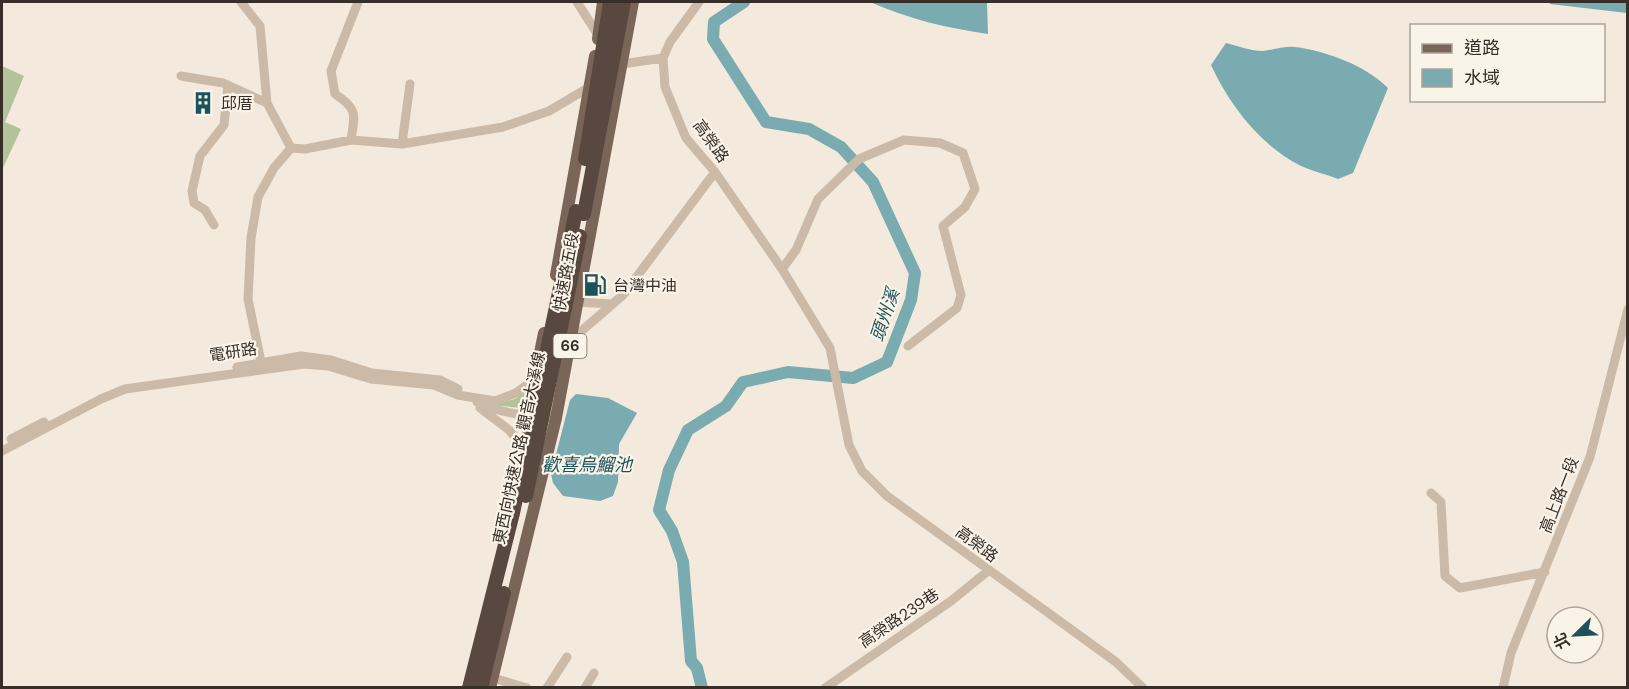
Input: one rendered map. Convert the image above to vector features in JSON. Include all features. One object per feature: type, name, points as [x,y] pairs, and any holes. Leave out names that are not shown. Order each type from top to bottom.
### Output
[{"type":"highway","name":"東西向快速公路 觀音大溪線","points":[[469,687],[513,513],[557,302],[585,165],[610,2]]},
{"type":"highway","name":"東西向快速公路 觀音大溪線","points":[[481,687],[558,350],[624,2]]},
{"type":"main road","name":"快速路五段","points":[[464,687],[528,416],[551,300],[603,2]]},
{"type":"main road","name":"快速路五段","points":[[492,683],[556,418],[633,2]]},
{"type":"street","points":[[241,2],[260,26],[267,103],[291,148]]},
{"type":"street","points":[[351,140],[355,115],[350,104],[335,94],[331,71],[358,2]]},
{"type":"street","points":[[577,2],[598,35]]},
{"type":"street","points":[[622,64],[663,58],[670,42],[699,2]]},
{"type":"street","name":"高榮路","points":[[663,58],[665,87],[686,138],[715,172],[782,269],[831,352],[849,446],[867,477],[887,496],[1116,662],[1143,687]]},
{"type":"street","points":[[181,76],[228,85],[267,103]]},
{"type":"street","points":[[402,144],[410,84]]},
{"type":"street","points":[[214,225],[205,210],[194,203],[192,191],[200,156],[224,125],[228,85]]},
{"type":"street","points":[[291,148],[305,149],[351,140],[402,144],[524,122],[588,88]]},
{"type":"street","points":[[782,269],[796,250],[818,199],[859,159],[904,140],[940,143],[963,153],[975,189],[965,207],[943,226],[961,296],[957,308],[908,346]]},
{"type":"street","points":[[262,367],[248,299],[251,238],[258,197],[274,168],[291,148]]},
{"type":"street","points":[[571,340],[613,304],[653,256],[715,172]]},
{"type":"street","points":[[551,300],[613,304]]},
{"type":"street","name":"高上路一段","points":[[1503,687],[1512,653],[1590,457],[1628,309]]},
{"type":"street","name":"電研路","points":[[2,451],[101,399],[125,389],[262,367],[301,357],[331,360],[372,373],[440,380],[490,409],[528,416],[556,418]]},
{"type":"street","name":"電研路","points":[[2,444],[99,393],[121,384],[262,367]]},
{"type":"street","points":[[471,398],[495,401],[516,393],[534,380]]},
{"type":"street","points":[[471,398],[509,430],[522,445]]},
{"type":"street","points":[[1431,493],[1441,502],[1444,576],[1448,580],[1460,588],[1545,572]]},
{"type":"street","name":"高榮路239巷","points":[[825,687],[951,601],[988,571]]},
{"type":"street","points":[[547,687],[567,657]]},
{"type":"street","points":[[585,687],[594,673]]},
{"type":"street","points":[[492,683],[526,687]]},
{"type":"green space","points":[[2,66],[24,76],[5,122],[21,129],[2,170]]},
{"type":"green space","points":[[525,392],[523,408],[490,405],[515,399]]},
{"type":"water","points":[[870,2],[987,2],[988,34],[928,22]]},
{"type":"water","points":[[1549,2],[1627,2],[1627,13],[1550,4]]},
{"type":"water","points":[[1226,43],[1258,51],[1291,47],[1319,52],[1357,66],[1388,88],[1353,173],[1338,179],[1304,167],[1284,156],[1258,134],[1236,108],[1211,65]]},
{"type":"water","name":"歡喜烏鰡池","points":[[576,394],[608,398],[637,413],[619,444],[618,482],[613,496],[600,501],[563,496],[553,483],[551,474],[570,400]]},
{"type":"waterway","name":"頭州溪","points":[[702,688],[697,668],[691,661],[683,562],[672,531],[659,510],[669,470],[688,430],[726,406],[743,382],[788,372],[853,378],[887,362],[911,300],[915,273],[873,182],[841,147],[809,129],[766,122],[713,39],[714,22],[744,2]]},
{"type":"place","name":"邱厝","points":[[203,103]]},
{"type":"place","name":"台灣中油","points":[[595,285]]}]
